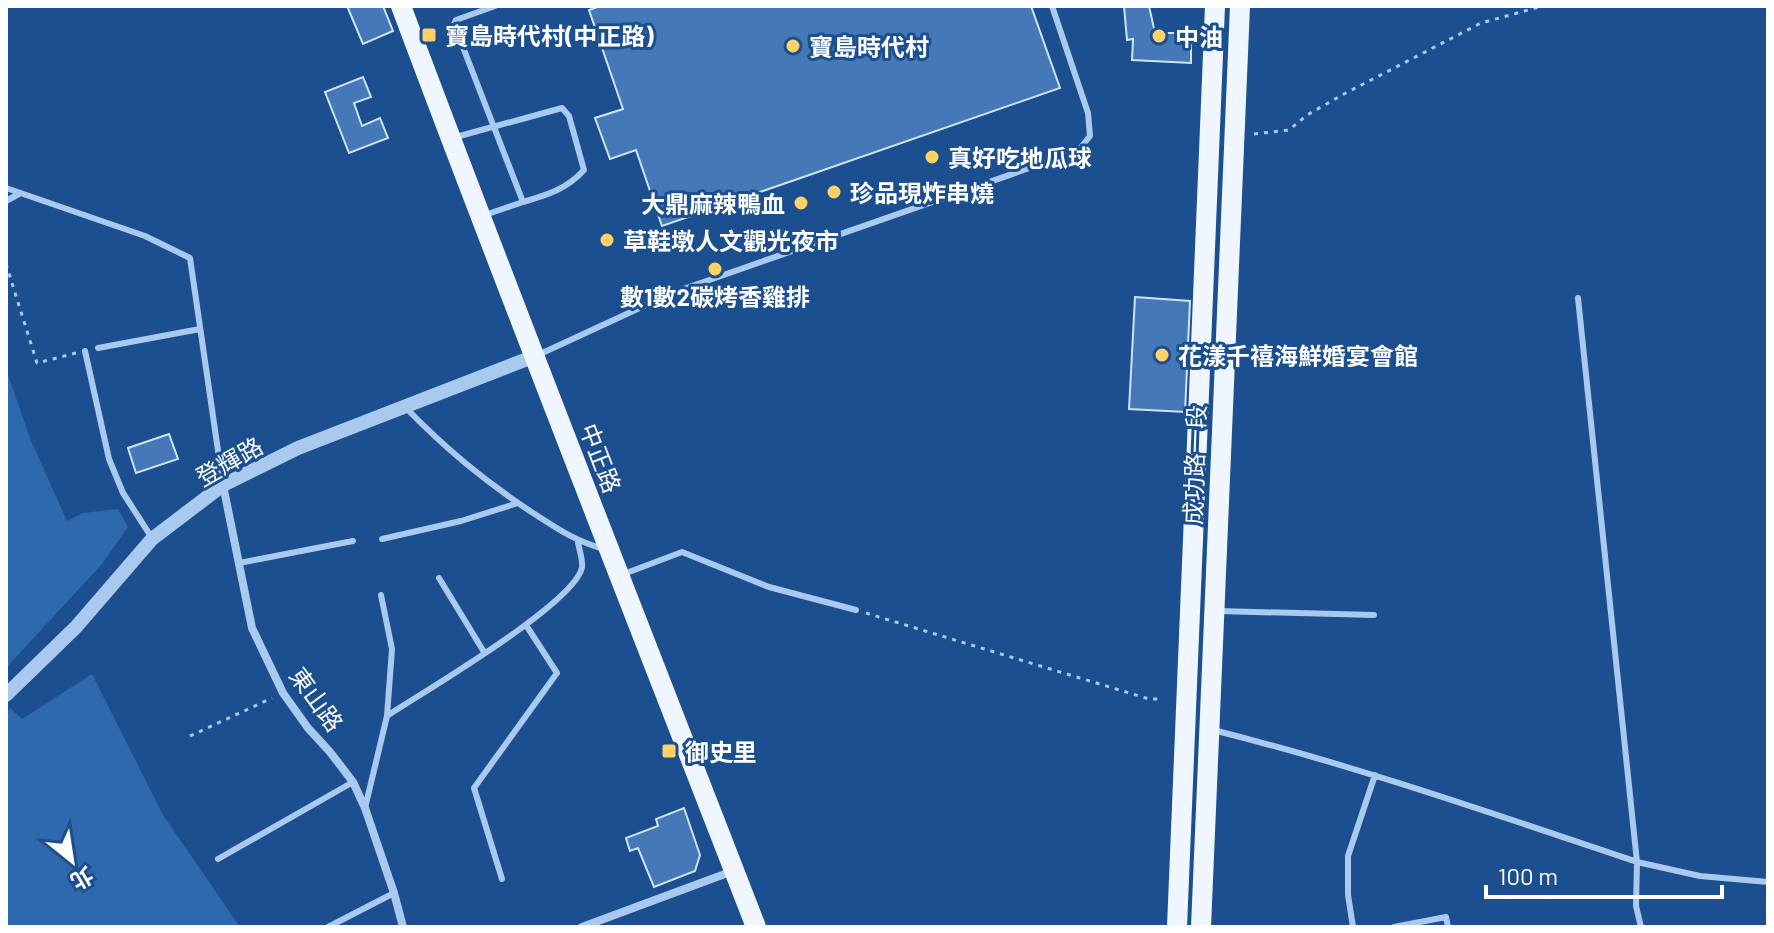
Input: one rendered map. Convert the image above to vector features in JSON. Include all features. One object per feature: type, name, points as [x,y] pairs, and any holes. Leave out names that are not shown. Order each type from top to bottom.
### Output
[{"type":"main road","name":"中正路","points":[[401,6],[618,576],[756,927]]},
{"type":"main road","name":"成功路一段","points":[[1177,927],[1215,6]]},
{"type":"main road","name":"成功路一段","points":[[1201,927],[1240,6]]},
{"type":"street","name":"登輝路","points":[[6,695],[76,627],[152,539],[223,485],[298,448],[535,356]]},
{"type":"street","name":"東山路","points":[[223,485],[252,628],[283,693],[353,782],[365,808],[403,927]]},
{"type":"street","points":[[582,927],[734,870]]},
{"type":"lane","points":[[495,6],[456,20],[454,24],[523,202]]},
{"type":"lane","points":[[535,356],[672,293],[1078,151],[1090,136],[1088,113],[1052,6]]},
{"type":"lane","points":[[451,138],[562,108],[569,116],[584,170],[573,182],[551,194],[481,216]]},
{"type":"lane","points":[[6,188],[145,236],[190,258],[223,485]]},
{"type":"lane","points":[[6,201],[19,194]]},
{"type":"lane","points":[[1578,298],[1637,862],[1636,906],[1641,927]]},
{"type":"lane","points":[[98,348],[200,329]]},
{"type":"lane","points":[[85,351],[109,459],[123,493],[152,539]]},
{"type":"lane","points":[[404,406],[442,445],[501,493],[578,542],[608,549]]},
{"type":"lane","points":[[382,539],[461,521],[518,503]]},
{"type":"lane","points":[[239,563],[353,541]]},
{"type":"lane","points":[[387,716],[526,625],[570,587],[582,568],[578,542]]},
{"type":"lane","points":[[618,576],[682,552],[769,587],[856,610]]},
{"type":"lane","points":[[439,578],[484,652]]},
{"type":"lane","points":[[365,808],[387,716],[392,649],[381,595]]},
{"type":"lane","points":[[1214,611],[1374,615]]},
{"type":"lane","points":[[502,879],[474,788],[557,673],[526,625]]},
{"type":"lane","points":[[1186,710],[1210,729],[1375,775],[1637,862],[1700,876],[1768,882]]},
{"type":"lane","points":[[1353,927],[1348,895],[1348,856],[1375,775]]},
{"type":"lane","points":[[218,859],[353,782]]},
{"type":"lane","points":[[328,927],[394,893]]},
{"type":"lane","points":[[1394,927],[1446,917],[1448,927]]},
{"type":"path","points":[[1234,136],[1289,130],[1332,101],[1481,23],[1543,6]]},
{"type":"path","points":[[6,264],[37,363],[85,351]]},
{"type":"path","points":[[856,610],[1149,699],[1162,699]]},
{"type":"path","points":[[190,736],[283,693]]},
{"type":"shaded area","points":[[6,369],[30,438],[67,521],[83,513],[118,509],[128,527],[102,564],[6,668]]},
{"type":"shaded area","points":[[92,674],[163,815],[240,927],[6,927],[6,713],[10,708],[22,719]]},
{"type":"building","points":[[347,6],[383,6],[393,31],[363,44]]},
{"type":"building","points":[[600,6],[1031,6],[1060,88],[662,226],[636,150],[610,159],[595,118],[623,109],[589,10]]},
{"type":"building","name":"中油","points":[[1124,6],[1149,6],[1155,33],[1191,33],[1191,63],[1132,60],[1133,39],[1127,40]]},
{"type":"building","points":[[363,77],[371,97],[354,103],[362,126],[380,118],[388,138],[349,153],[325,92]]},
{"type":"building","name":"花漾千禧海鮮婚宴會館","points":[[1135,297],[1190,301],[1185,412],[1129,409]]},
{"type":"building","points":[[169,434],[178,459],[136,473],[128,448]]},
{"type":"building","points":[[684,808],[700,855],[695,871],[654,887],[638,848],[630,851],[626,838],[658,826],[656,819]]},
{"type":"place","name":"寶島時代村(中正路)","points":[[429,35]]},
{"type":"place","name":"中油","points":[[1159,36]]},
{"type":"place","name":"寶島時代村","points":[[793,46]]},
{"type":"place","name":"真好吃地瓜球","points":[[932,157]]},
{"type":"place","name":"珍品現炸串燒","points":[[834,192]]},
{"type":"place","name":"大鼎麻辣鴨血","points":[[801,203]]},
{"type":"place","name":"草鞋墩人文觀光夜市","points":[[607,240]]},
{"type":"place","name":"數1數2碳烤香雞排","points":[[715,269]]},
{"type":"place","name":"花漾千禧海鮮婚宴會館","points":[[1162,355]]},
{"type":"place","name":"御史里","points":[[669,751]]}]
